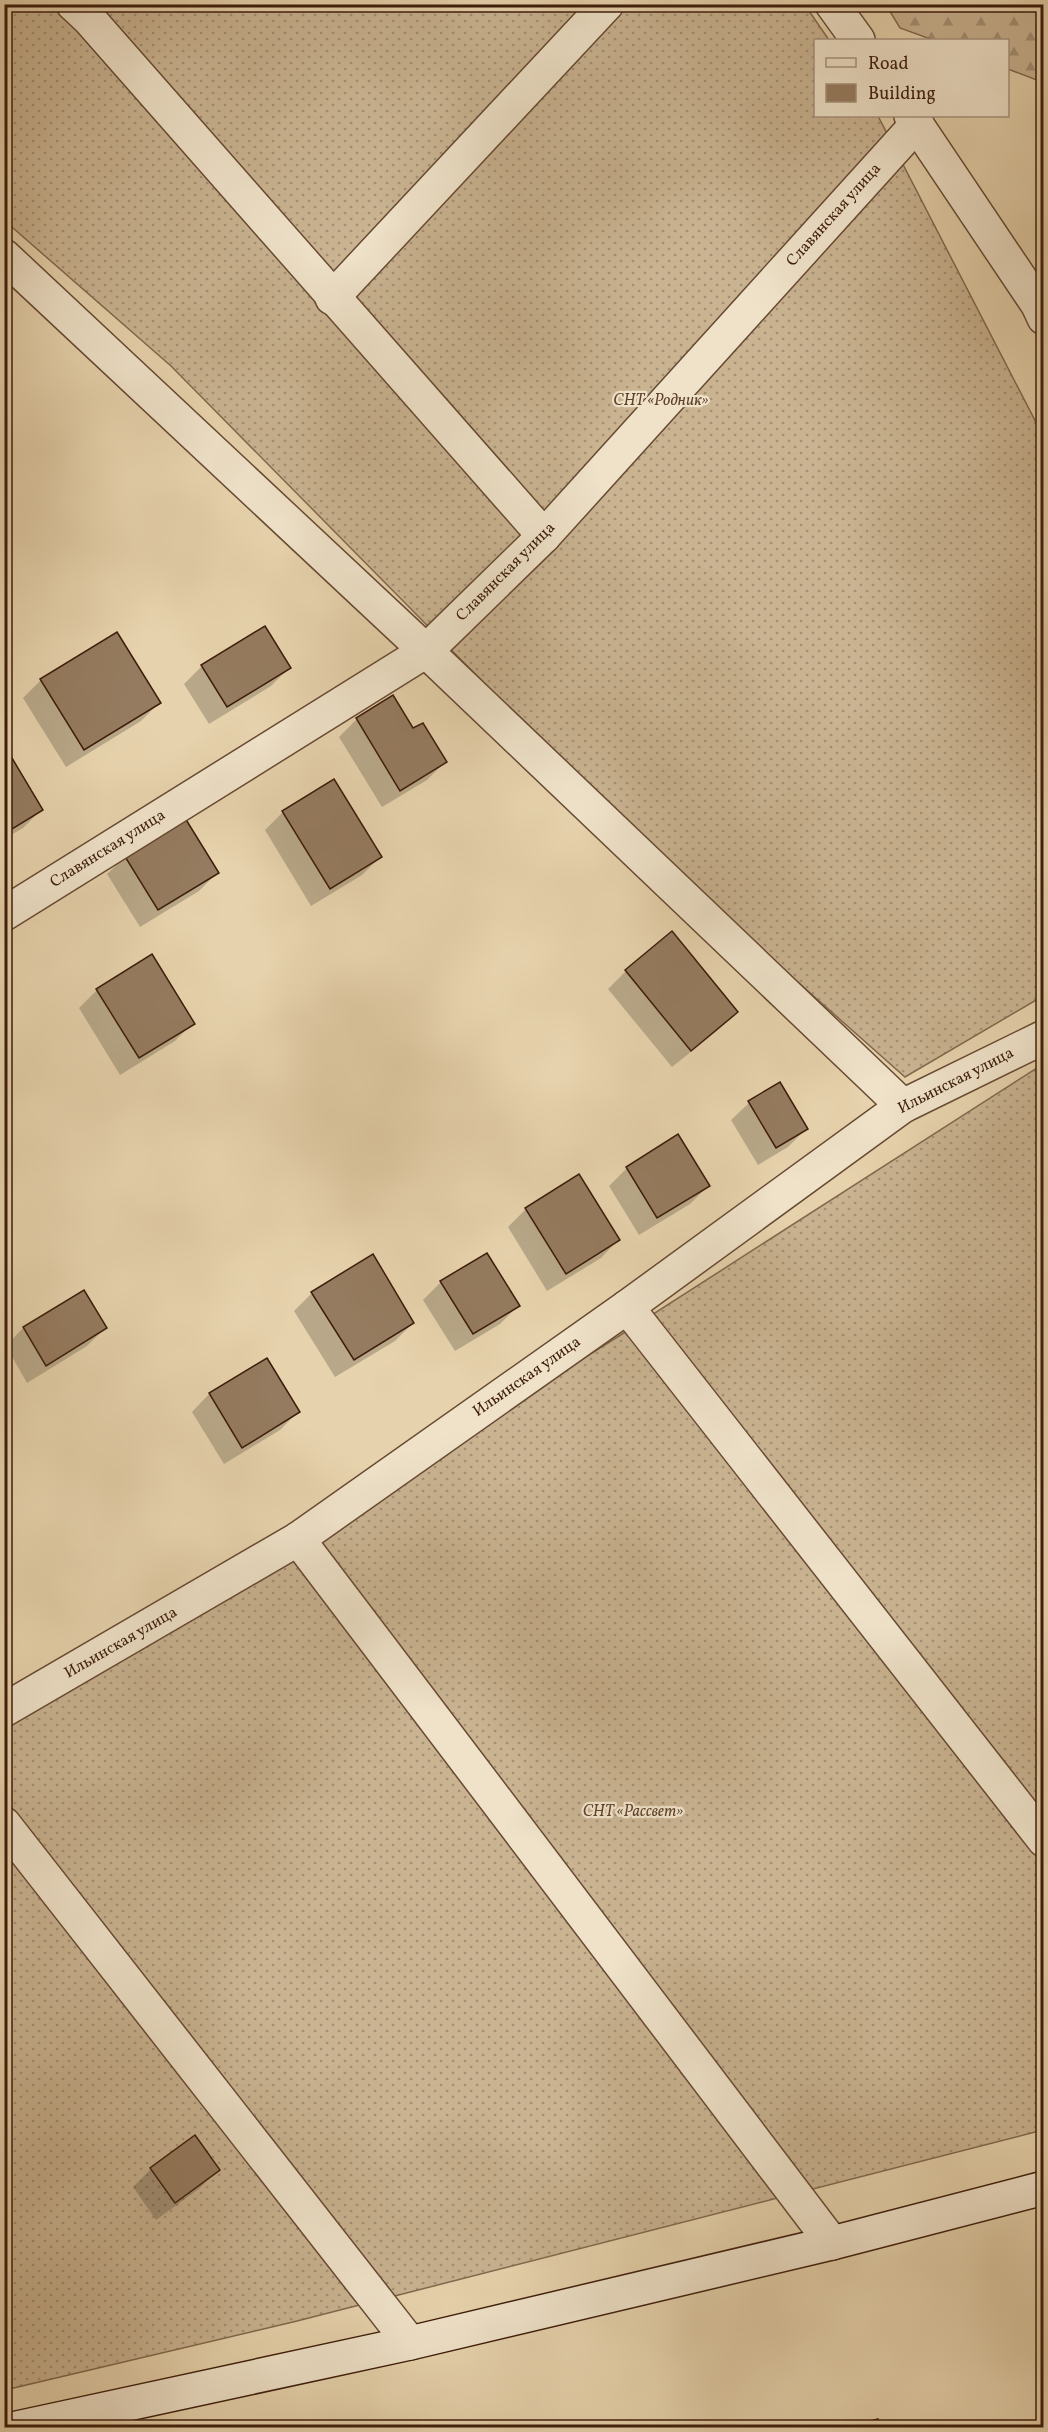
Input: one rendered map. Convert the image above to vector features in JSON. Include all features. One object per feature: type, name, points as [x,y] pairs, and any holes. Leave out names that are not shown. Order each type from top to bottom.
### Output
[{"type":"street","points":[[332,298],[606,4]]},
{"type":"street","points":[[832,4],[857,39]]},
{"type":"street","points":[[89,10],[332,298],[544,536]]},
{"type":"street","points":[[914,120],[1038,305],[1044,318]]},
{"type":"street","name":"Славянская улица","points":[[4,914],[426,651],[544,536],[914,120]]},
{"type":"street","points":[[4,256],[426,651],[903,1106]]},
{"type":"street","name":"Ильинская улица","points":[[4,1710],[298,1539],[627,1307],[903,1106],[1044,1036]]},
{"type":"street","points":[[627,1307],[1044,1840]]},
{"type":"street","points":[[298,1539],[832,2243]]},
{"type":"street","points":[[4,1824],[410,2343]]},
{"type":"street","points":[[17,2427],[410,2343],[832,2243],[1044,2188]]},
{"type":"green space","name":"СНТ «Родник»","points":[[5,5],[805,5],[828,39],[814,39],[814,117],[879,117],[1043,436],[1043,996],[905,1077],[652,853],[171,366],[5,221]]},
{"type":"green space","points":[[886,5],[1043,5],[1043,97],[1042,82],[1009,69],[1009,39],[930,39],[900,28]]},
{"type":"green space","name":"СНТ «Рассвет»","points":[[1043,1064],[1043,2130],[297,2321],[5,2390],[5,1722],[619,1336]]},
{"type":"building","points":[[265,626],[291,668],[227,707],[201,665]]},
{"type":"building","points":[[117,632],[161,703],[84,750],[40,679]]},
{"type":"building","points":[[393,695],[413,728],[423,723],[447,762],[400,791],[356,718]]},
{"type":"building","points":[[6,748],[43,810],[4,834],[4,749]]},
{"type":"building","points":[[334,779],[382,857],[330,889],[282,811]]},
{"type":"building","points":[[185,818],[219,873],[158,910],[124,855]]},
{"type":"building","points":[[672,931],[738,1012],[691,1051],[625,970]]},
{"type":"building","points":[[152,954],[195,1024],[139,1058],[96,989]]},
{"type":"building","points":[[780,1082],[808,1129],[776,1148],[748,1101]]},
{"type":"building","points":[[678,1134],[710,1186],[657,1218],[626,1167]]},
{"type":"building","points":[[579,1174],[620,1240],[566,1274],[525,1208]]},
{"type":"building","points":[[487,1253],[520,1306],[473,1334],[440,1281]]},
{"type":"building","points":[[373,1254],[414,1323],[354,1360],[311,1292]]},
{"type":"building","points":[[84,1290],[107,1328],[46,1366],[23,1327]]},
{"type":"building","points":[[267,1358],[300,1412],[242,1448],[209,1393]]},
{"type":"building","points":[[195,2135],[220,2170],[175,2203],[150,2168]]},
{"type":"building","points":[[878,2419],[880,2428],[842,2428]]}]
